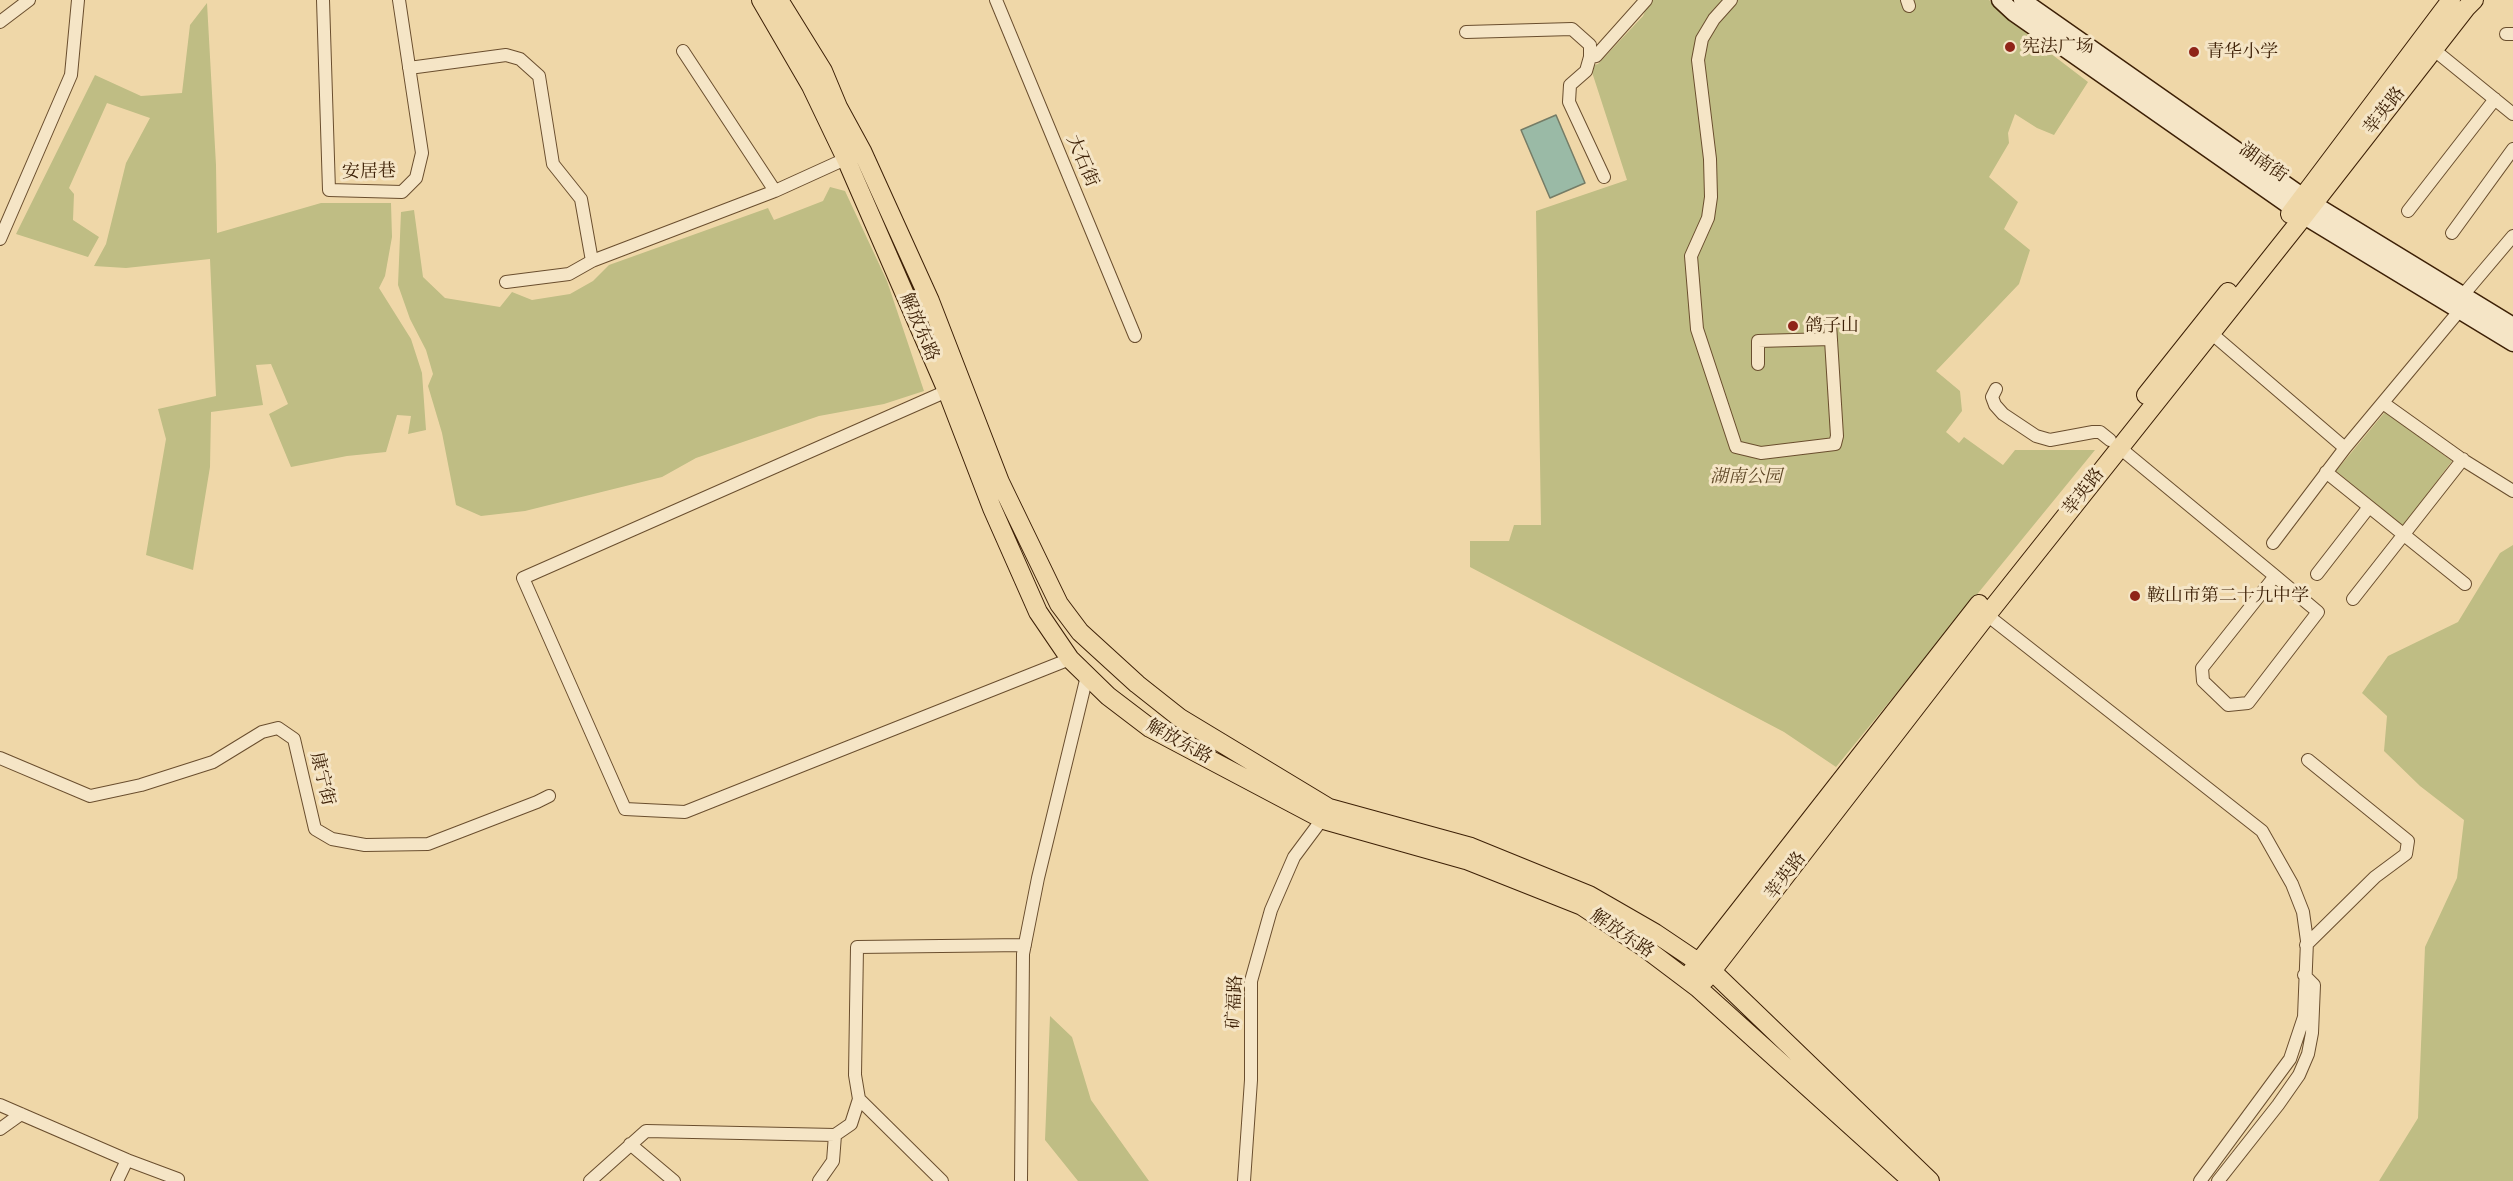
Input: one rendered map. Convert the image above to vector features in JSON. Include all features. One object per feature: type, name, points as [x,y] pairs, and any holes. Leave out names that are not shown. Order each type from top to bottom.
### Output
[{"type":"main road","name":"解放东路","points":[[761,0],[854,155],[930,301],[1000,482],[1059,604],[1080,632],[1137,684],[1180,718],[1326,814],[1471,847],[1589,895],[1656,933],[1706,968],[1930,1181]]},
{"type":"main road","name":"湖南街","points":[[2000,0],[2014,13],[2303,206],[2462,303],[2513,343]]},
{"type":"main road","name":"湖南街","points":[[2022,0],[2303,206]]},
{"type":"main road","name":"莘英路","points":[[1691,983],[1706,968],[1987,615],[2115,444],[2211,333],[2451,0]]},
{"type":"main road","name":"莘英路","points":[[1706,968],[2303,206],[2474,0]]},
{"type":"main road","name":"解放东路","points":[[782,1],[822,71],[838,107],[854,155],[992,508],[1038,612],[1070,659],[1108,696],[1150,728],[1326,814],[1466,860],[1582,906],[1645,948],[1691,983],[1912,1181]]},
{"type":"main road","name":"湖南街","points":[[2462,303],[2513,326]]},
{"type":"street","points":[[0,22],[28,0]]},
{"type":"street","points":[[0,239],[70,75],[78,0]]},
{"type":"street","name":"安居巷","points":[[323,0],[329,190],[402,192],[416,178],[422,153],[399,0]]},
{"type":"street","name":"大石街","points":[[996,0],[1135,336]]},
{"type":"street","points":[[1590,57],[1596,56],[1646,0]]},
{"type":"street","points":[[1731,0],[1714,19],[1702,39],[1698,60],[1710,159],[1711,197],[1708,218],[1691,256],[1697,329],[1736,447],[1761,453],[1835,444],[1837,436],[1830,324]]},
{"type":"street","points":[[1466,32],[1572,29],[1590,45],[1590,57],[1586,71],[1570,85],[1569,102],[1604,177]]},
{"type":"street","points":[[2433,49],[2513,114]]},
{"type":"street","points":[[683,51],[775,191]]},
{"type":"street","points":[[409,68],[506,55],[520,59],[539,76],[553,164],[581,199],[592,261]]},
{"type":"street","points":[[2408,211],[2495,99]]},
{"type":"street","points":[[2452,233],[2513,149]]},
{"type":"street","points":[[506,282],[569,274],[592,261],[775,191],[854,155]]},
{"type":"street","points":[[2273,543],[2326,472],[2513,237]]},
{"type":"street","points":[[2211,333],[2345,448]]},
{"type":"street","points":[[1758,364],[1758,341],[1831,339]]},
{"type":"street","points":[[1996,389],[1992,397],[1995,405],[2003,414],[2036,436],[2050,440],[2100,432],[2275,576],[2318,612],[2248,703],[2228,705],[2203,681],[2202,668],[2275,576]]},
{"type":"street","points":[[947,391],[523,578],[625,809],[686,812],[1070,659]]},
{"type":"street","points":[[2383,403],[2513,491]]},
{"type":"street","points":[[2353,599],[2463,459]]},
{"type":"street","points":[[2326,472],[2465,584]]},
{"type":"street","points":[[2317,574],[2369,507]]},
{"type":"street","points":[[1987,615],[2262,831],[2292,884],[2303,912],[2306,945],[2304,1017],[2290,1059],[2200,1181]]},
{"type":"street","points":[[1021,1181],[1024,945],[1040,868],[1087,676]]},
{"type":"street","name":"康宁街","points":[[0,758],[90,796],[141,785],[213,762],[262,732],[278,728],[294,739],[315,829],[332,839],[364,845],[428,844],[549,796]]},
{"type":"street","points":[[2306,945],[2375,877],[2406,854],[2408,841],[2308,760]]},
{"type":"street","name":"矿福路","points":[[1244,1181],[1251,1080],[1251,981],[1271,910],[1294,857],[1326,814]]},
{"type":"street","points":[[590,1181],[646,1131],[835,1134],[851,1124],[859,1099],[855,1075],[857,947],[1024,945]]},
{"type":"street","points":[[2218,1181],[2278,1105],[2299,1075],[2308,1054],[2312,1033],[2314,985],[2304,975]]},
{"type":"street","points":[[859,1099],[942,1181]]},
{"type":"street","points":[[0,1105],[127,1160],[178,1179]]},
{"type":"street","points":[[0,1129],[21,1114]]},
{"type":"street","points":[[819,1181],[833,1161],[835,1134]]},
{"type":"street","points":[[630,1144],[674,1181]]},
{"type":"street","points":[[117,1181],[127,1160]]},
{"type":"green space","name":"湖南公园","points":[[1650,0],[1989,0],[2037,43],[2088,82],[2054,135],[2037,128],[2015,114],[2008,133],[2009,143],[1989,177],[2018,202],[2004,229],[2030,250],[2019,284],[1936,371],[1960,391],[1962,411],[1946,432],[1959,443],[1964,437],[2003,465],[2015,450],[2095,450],[1836,767],[1784,732],[1470,567],[1470,541],[1509,541],[1514,525],[1541,525],[1536,211],[1627,180],[1590,66],[1598,64],[1643,16]]},
{"type":"green space","points":[[207,3],[216,165],[217,233],[321,203],[391,203],[392,237],[385,276],[379,288],[411,339],[422,373],[426,430],[408,434],[411,416],[397,415],[386,452],[347,456],[291,467],[269,414],[288,404],[271,364],[256,365],[263,405],[211,412],[210,467],[193,570],[146,555],[166,439],[158,409],[216,396],[210,259],[126,268],[94,266],[106,244],[126,163],[150,118],[107,103],[69,188],[74,194],[73,220],[99,237],[88,257],[16,234],[95,75],[141,96],[182,93],[190,25]]},
{"type":"green space","points":[[830,187],[845,191],[887,281],[924,391],[884,404],[819,416],[696,458],[662,477],[525,511],[481,516],[456,505],[442,433],[428,386],[433,374],[426,350],[410,319],[398,285],[401,212],[414,210],[423,277],[445,298],[500,307],[512,292],[532,300],[570,294],[593,281],[609,265],[768,208],[774,220],[823,201]]},
{"type":"green space","points":[[2385,412],[2452,461],[2403,526],[2336,471]]},
{"type":"green space","points":[[2513,545],[2513,1181],[2379,1181],[2418,1118],[2425,947],[2457,878],[2464,820],[2420,786],[2384,751],[2387,716],[2362,693],[2388,656],[2458,622],[2500,553]]},
{"type":"green space","points":[[1050,1016],[1072,1037],[1091,1100],[1149,1181],[1078,1181],[1045,1140]]},
{"type":"shaded area","points":[[1556,115],[1585,183],[1550,198],[1521,130]]},
{"type":"place","name":"宪法广场","points":[[2010,47]]},
{"type":"place","name":"青华小学","points":[[2194,52]]},
{"type":"place","name":"鸽子山","points":[[1793,326]]},
{"type":"place","name":"鞍山市第二十九中学","points":[[2135,596]]}]
